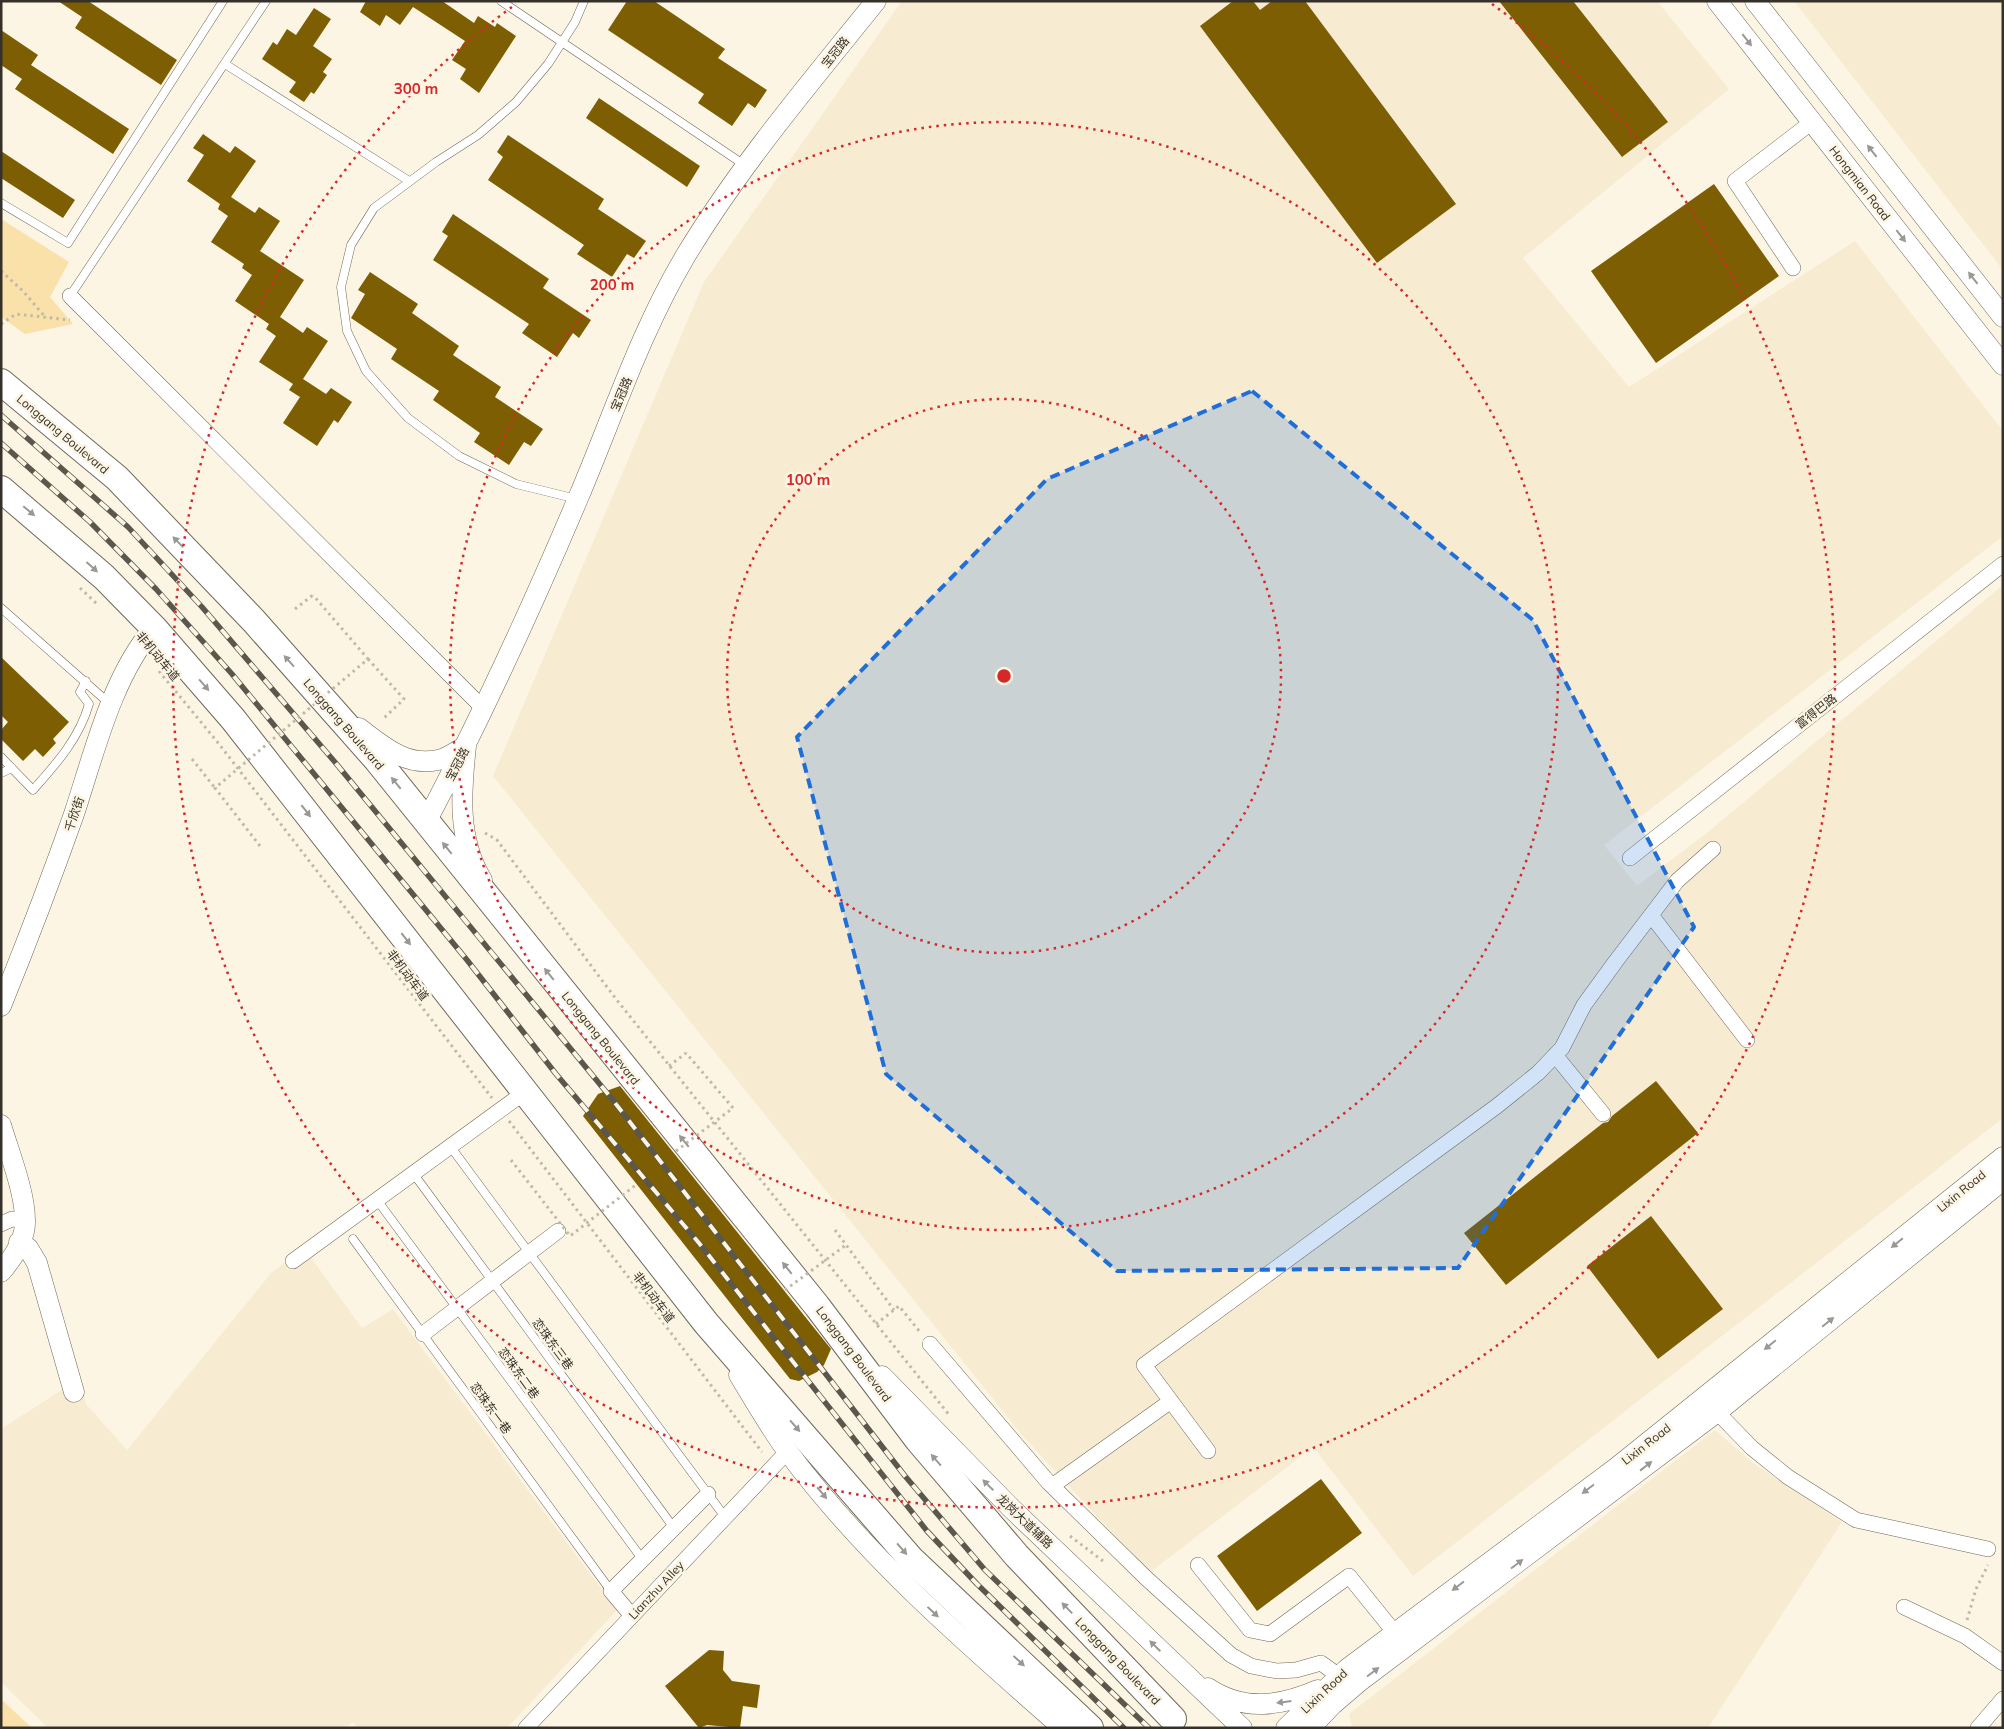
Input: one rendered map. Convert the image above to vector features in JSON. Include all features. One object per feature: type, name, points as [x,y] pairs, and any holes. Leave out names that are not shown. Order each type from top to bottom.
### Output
[{"type":"highway","name":"Longgang Boulevard","points":[[1,382],[116,478],[254,621],[377,760],[817,1306],[918,1440],[1017,1556],[1173,1719]]},
{"type":"highway","points":[[1,489],[104,577],[147,637],[233,718],[706,1323],[911,1559],[1090,1728]]},
{"type":"street","name":"宝冠路","points":[[426,822],[466,746],[578,499],[652,321],[686,256],[762,142],[876,1]]},
{"type":"street","name":"Hongmian Road","points":[[1717,1],[2003,365]]},
{"type":"street","points":[[1755,1],[2003,317]]},
{"type":"street","points":[[1793,268],[1735,181],[1812,122]]},
{"type":"street","points":[[70,296],[483,708]]},
{"type":"street","name":"富得巴路","points":[[1630,858],[2003,564]]},
{"type":"street","name":"千欣街","points":[[1,1006],[60,853],[111,705],[147,637]]},
{"type":"street","points":[[327,704],[398,756],[420,762],[440,760],[466,746]]},
{"type":"street","points":[[466,746],[461,792],[465,837],[475,867],[512,928]]},
{"type":"street","points":[[1208,1451],[1144,1365],[1498,1106],[1538,1073],[1562,1048],[1584,1005],[1677,881],[1713,848]]},
{"type":"street","points":[[1651,915],[1747,1040]]},
{"type":"street","points":[[1555,1055],[1603,1114]]},
{"type":"street","points":[[293,1261],[526,1092]]},
{"type":"street","points":[[1,1125],[18,1180],[26,1220],[17,1250],[1,1272]]},
{"type":"street","name":"Lixin Road","points":[[1286,1728],[1338,1685],[1395,1633],[1621,1475],[1717,1412],[1930,1228],[2003,1157]]},
{"type":"street","name":"Lixin Road","points":[[1310,1728],[1338,1685],[1621,1475],[1930,1228],[2003,1180]]},
{"type":"street","points":[[1,1224],[12,1219],[26,1220]]},
{"type":"street","points":[[423,1334],[558,1231]]},
{"type":"street","points":[[20,1242],[28,1248],[36,1263],[74,1392]]},
{"type":"street","name":"龙岗大道辅路","points":[[817,1306],[1004,1502],[1183,1672],[1222,1718],[1242,1728]]},
{"type":"street","points":[[706,1323],[787,1452],[898,1579],[964,1641],[1063,1728]]},
{"type":"street","points":[[930,1344],[1052,1486],[1146,1578],[1231,1655],[1251,1666],[1277,1671],[1296,1670],[1321,1663],[1338,1685]]},
{"type":"street","points":[[1052,1486],[1171,1401]]},
{"type":"street","points":[[1717,1412],[1752,1448],[1788,1477],[1856,1520],[1988,1549]]},
{"type":"street","name":"Lianzhu Alley","points":[[526,1728],[787,1452]]},
{"type":"street","points":[[632,1616],[612,1591],[708,1494]]},
{"type":"street","points":[[1198,1565],[1250,1630],[1270,1634],[1349,1576],[1395,1633]]},
{"type":"street","points":[[1904,1607],[1959,1633],[2003,1663]]},
{"type":"street","points":[[1183,1672],[1214,1692],[1238,1702],[1258,1705],[1293,1701],[1338,1685]]},
{"type":"street","points":[[1328,1728],[1338,1685]]},
{"type":"street","points":[[1978,1728],[2003,1699]]},
{"type":"lane","points":[[1,203],[68,243],[223,1]]},
{"type":"lane","points":[[70,296],[266,1]]},
{"type":"lane","points":[[501,1],[746,166]]},
{"type":"lane","points":[[578,499],[516,484],[459,456],[408,418],[366,371],[347,331],[341,287],[351,244],[374,208],[409,181],[478,135],[516,102],[548,64],[584,1]]},
{"type":"lane","points":[[225,64],[409,181]]},
{"type":"lane","points":[[1,608],[111,705]]},
{"type":"lane","points":[[1,757],[33,790],[62,758],[86,717],[89,704],[80,692],[86,681]]},
{"type":"lane","points":[[1,773],[12,768]]},
{"type":"lane","points":[[450,1146],[725,1517]]},
{"type":"lane","name":"恋珠东三巷","points":[[413,1174],[674,1528]]},
{"type":"lane","name":"恋珠东二巷","points":[[377,1200],[643,1560]]},
{"type":"lane","name":"恋珠东一巷","points":[[353,1239],[612,1591]]},
{"type":"path","points":[[1,271],[24,291],[47,318]]},
{"type":"path","points":[[1,324],[16,314],[96,322]]},
{"type":"path","points":[[74,582],[102,608]]},
{"type":"path","points":[[295,609],[313,595],[404,699],[384,718]]},
{"type":"path","name":"非机动车道","points":[[147,637],[219,744],[773,1466]]},
{"type":"path","points":[[216,788],[368,659]]},
{"type":"path","points":[[192,759],[260,846]]},
{"type":"path","points":[[478,829],[497,840],[616,999],[876,1324],[899,1306],[930,1344]]},
{"type":"path","points":[[669,1066],[686,1053],[733,1108],[676,1151]]},
{"type":"path","points":[[511,1160],[570,1236],[637,1184]]},
{"type":"path","points":[[834,1230],[894,1310]]},
{"type":"path","points":[[785,1290],[846,1245]]},
{"type":"path","points":[[1959,1633],[1968,1619],[1976,1589],[1994,1552],[1988,1549]]},
{"type":"highlighted area","points":[[1252,391],[1533,620],[1694,927],[1458,1268],[1117,1271],[886,1074],[797,737],[1047,479]]},
{"type":"shaded area","points":[[902,1],[1657,1],[1729,89],[1523,258],[1629,387],[1855,241],[2003,431],[2003,536],[1604,845],[1637,886],[1708,832],[2003,585],[2003,1118],[1413,1576],[1313,1447],[1149,1573],[1022,1435],[493,776],[704,282]]},
{"type":"shaded area","points":[[1794,1],[2003,1],[2003,270]]},
{"type":"shaded area","points":[[1,219],[69,262],[50,297],[73,324],[25,334],[1,317]]},
{"type":"shaded area","points":[[304,1248],[362,1328],[393,1309],[617,1610],[507,1728],[357,1728],[353,1722],[345,1728],[48,1728],[1,1682],[1,1429],[65,1388],[82,1387],[86,1404],[127,1450],[272,1272]]},
{"type":"shaded area","points":[[1715,1430],[1753,1463],[1842,1522],[1708,1728],[1352,1728],[1349,1714]]},
{"type":"shaded area","points":[[1,1699],[32,1728],[1,1728]]},
{"type":"building","points":[[58,1],[88,1],[177,60],[161,85],[75,28],[82,17]]},
{"type":"building","points":[[366,1],[442,1],[474,23],[478,16],[495,27],[497,23],[516,36],[479,93],[460,79],[466,69],[452,60],[465,41],[413,7],[400,25],[386,15],[380,26],[360,12]]},
{"type":"building","points":[[627,1],[654,1],[725,49],[718,58],[767,90],[755,108],[748,103],[732,126],[698,103],[704,94],[608,30]]},
{"type":"building","points":[[1233,1],[1253,1],[1260,10],[1272,1],[1305,1],[1456,204],[1377,263],[1200,26]]},
{"type":"building","points":[[1499,1],[1573,1],[1668,122],[1622,157]]},
{"type":"building","points":[[314,8],[331,19],[313,46],[332,59],[323,72],[327,75],[314,94],[311,92],[304,102],[289,92],[296,82],[262,59],[273,42],[277,45],[287,29],[296,35]]},
{"type":"building","points":[[1,30],[38,55],[31,65],[129,129],[113,154],[15,89],[22,79],[1,65]]},
{"type":"building","points":[[599,98],[700,166],[687,187],[586,118]]},
{"type":"building","points":[[203,134],[230,153],[235,146],[256,161],[231,197],[255,213],[259,207],[280,221],[260,251],[304,280],[280,317],[303,333],[307,327],[328,341],[303,379],[326,394],[331,388],[352,402],[338,423],[334,420],[317,446],[283,423],[300,397],[289,390],[293,384],[259,362],[276,336],[266,329],[269,324],[235,301],[252,275],[242,268],[244,264],[211,242],[228,216],[218,209],[220,204],[187,181],[204,155],[193,148]]},
{"type":"building","points":[[508,135],[604,199],[598,209],[646,241],[634,258],[627,254],[612,277],[577,254],[584,245],[488,180],[503,157],[497,152]]},
{"type":"building","points":[[1,151],[75,200],[63,218],[1,178]]},
{"type":"building","points":[[1714,184],[1779,276],[1656,363],[1591,271]]},
{"type":"building","points":[[453,214],[549,279],[543,288],[591,320],[579,338],[573,333],[557,357],[522,333],[529,324],[433,260],[448,236],[442,232]]},
{"type":"building","points":[[370,272],[418,304],[412,313],[459,346],[453,355],[501,387],[495,397],[543,429],[531,446],[524,442],[509,465],[474,442],[480,433],[433,400],[439,391],[391,359],[397,349],[351,318],[365,294],[358,290]]},
{"type":"building","points":[[1,657],[69,722],[53,739],[56,743],[43,757],[35,749],[23,761],[1,739],[1,730],[8,722],[1,715]]},
{"type":"building","points":[[1656,1081],[1698,1133],[1506,1285],[1464,1233],[1603,1123],[1608,1122],[1612,1116]]},
{"type":"building","points":[[620,1086],[831,1349],[824,1365],[817,1372],[799,1381],[790,1379],[583,1116],[598,1094]]},
{"type":"building","points":[[1651,1216],[1723,1309],[1658,1359],[1587,1266]]},
{"type":"building","points":[[1321,1479],[1362,1533],[1257,1611],[1217,1556]]},
{"type":"building","points":[[709,1650],[724,1651],[723,1670],[732,1681],[760,1685],[757,1708],[743,1706],[740,1728],[707,1725],[699,1728],[665,1686]]},
{"type":"railway","points":[[1,415],[128,527],[202,607],[334,761],[612,1099],[905,1476],[985,1570],[1149,1728]]},
{"type":"railway","points":[[1,443],[90,522],[156,589],[232,674],[467,960],[556,1074],[699,1243],[927,1531],[977,1584],[1124,1728]]}]
